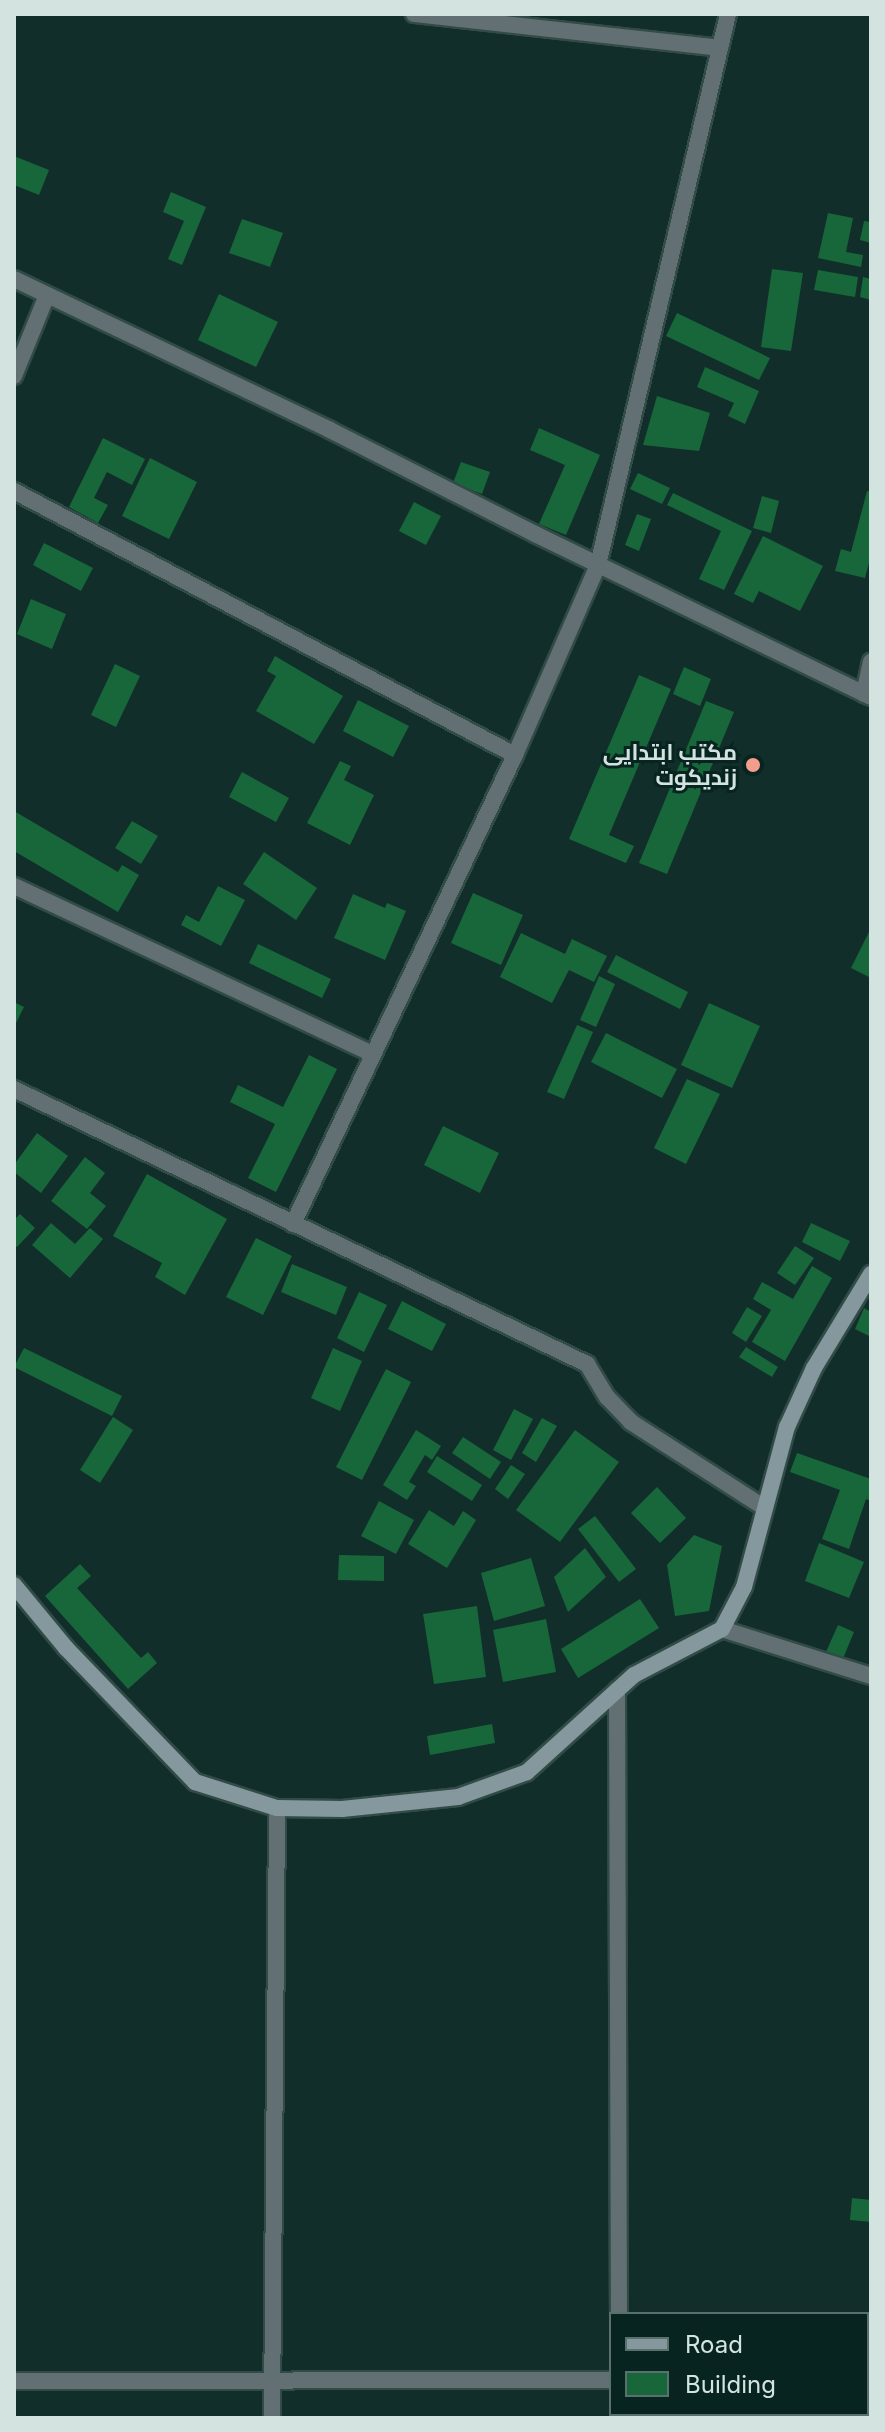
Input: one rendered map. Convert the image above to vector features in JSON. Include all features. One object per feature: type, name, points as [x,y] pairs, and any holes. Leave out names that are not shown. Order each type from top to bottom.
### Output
[{"type":"street","points":[[414,14],[720,48]]},
{"type":"street","points":[[293,1224],[515,755],[598,565],[728,14]]},
{"type":"street","points":[[14,279],[330,430],[868,696],[871,662]]},
{"type":"street","points":[[14,376],[47,295]]},
{"type":"street","points":[[14,491],[515,755]]},
{"type":"street","points":[[14,886],[373,1054]]},
{"type":"street","points":[[14,1089],[587,1364],[607,1397],[631,1422],[765,1508]]},
{"type":"street","points":[[14,1585],[66,1648],[195,1782],[277,1808],[342,1809],[458,1797],[527,1772],[634,1675],[722,1629],[744,1587],[787,1427],[814,1368],[871,1274]]},
{"type":"street","points":[[722,1629],[871,1676]]},
{"type":"street","points":[[617,1690],[619,2312]]},
{"type":"street","points":[[272,2418],[277,1808]]},
{"type":"street","points":[[14,2381],[609,2380]]},
{"type":"building","points":[[14,156],[49,170],[39,195],[14,185]]},
{"type":"building","points":[[171,192],[206,207],[182,265],[168,259],[184,221],[163,212]]},
{"type":"building","points":[[828,213],[853,218],[846,252],[863,255],[861,267],[818,258]]},
{"type":"building","points":[[242,219],[283,233],[270,267],[229,253]]},
{"type":"building","points":[[864,221],[871,222],[871,243],[860,240]]},
{"type":"building","points":[[772,269],[803,273],[791,351],[761,347]]},
{"type":"building","points":[[818,270],[858,277],[855,297],[814,290]]},
{"type":"building","points":[[863,277],[871,279],[871,300],[860,297]]},
{"type":"building","points":[[219,294],[278,322],[256,367],[198,340]]},
{"type":"building","points":[[677,313],[770,358],[759,380],[666,336]]},
{"type":"building","points":[[705,367],[759,391],[745,424],[728,416],[734,403],[697,387]]},
{"type":"building","points":[[657,396],[710,413],[699,451],[643,445]]},
{"type":"building","points":[[539,428],[600,455],[566,535],[539,524],[565,465],[530,450]]},
{"type":"building","points":[[103,438],[145,459],[132,485],[107,472],[94,498],[108,505],[98,523],[69,507]]},
{"type":"building","points":[[150,458],[197,482],[169,539],[122,516]]},
{"type":"building","points":[[461,462],[490,472],[482,494],[453,483]]},
{"type":"building","points":[[638,473],[670,488],[662,504],[630,489]]},
{"type":"building","points":[[867,491],[871,492],[871,555],[865,578],[835,571],[841,549],[851,552]]},
{"type":"building","points":[[673,493],[752,531],[724,590],[699,579],[721,531],[667,505]]},
{"type":"building","points":[[762,496],[779,501],[771,533],[753,528]]},
{"type":"building","points":[[414,502],[441,516],[426,545],[399,531]]},
{"type":"building","points":[[637,514],[651,519],[639,551],[625,545]]},
{"type":"building","points":[[763,536],[823,566],[800,611],[759,591],[753,603],[734,594]]},
{"type":"building","points":[[44,543],[93,568],[81,591],[33,565]]},
{"type":"building","points":[[31,599],[66,614],[52,649],[17,634]]},
{"type":"building","points":[[275,656],[343,696],[314,744],[256,711],[276,676],[267,671]]},
{"type":"building","points":[[115,664],[140,676],[116,727],[91,715]]},
{"type":"building","points":[[684,667],[711,679],[700,706],[673,694]]},
{"type":"building","points":[[639,675],[671,689],[609,835],[634,846],[626,863],[569,839]]},
{"type":"building","points":[[358,700],[409,726],[393,757],[343,731]]},
{"type":"building","points":[[706,701],[734,712],[667,874],[639,863]]},
{"type":"building","points":[[340,761],[351,766],[344,780],[374,795],[350,845],[307,823]]},
{"type":"building","points":[[242,772],[289,798],[276,822],[229,797]]},
{"type":"building","points":[[14,811],[118,872],[122,865],[139,875],[118,912],[14,851]]},
{"type":"building","points":[[132,821],[158,836],[141,864],[115,848]]},
{"type":"building","points":[[264,852],[317,888],[296,920],[243,884]]},
{"type":"building","points":[[218,886],[245,900],[221,946],[181,925],[186,915],[199,922]]},
{"type":"building","points":[[473,893],[523,915],[501,965],[451,943]]},
{"type":"building","points":[[353,894],[385,908],[387,903],[406,911],[385,960],[334,938]]},
{"type":"building","points":[[871,928],[871,978],[851,968]]},
{"type":"building","points":[[521,933],[565,954],[572,939],[607,956],[594,982],[569,970],[552,1003],[500,977]]},
{"type":"building","points":[[258,944],[331,979],[322,998],[249,963]]},
{"type":"building","points":[[616,955],[688,992],[680,1009],[607,972]]},
{"type":"building","points":[[599,976],[615,984],[596,1027],[580,1020]]},
{"type":"building","points":[[14,1002],[24,1007],[14,1027]]},
{"type":"building","points":[[709,1003],[760,1026],[732,1088],[681,1065]]},
{"type":"building","points":[[577,1025],[593,1032],[564,1099],[547,1092]]},
{"type":"building","points":[[606,1033],[677,1069],[662,1098],[591,1062]]},
{"type":"building","points":[[309,1055],[337,1069],[276,1192],[248,1178],[275,1124],[230,1102],[238,1085],[283,1107]]},
{"type":"building","points":[[687,1079],[720,1094],[686,1164],[654,1148]]},
{"type":"building","points":[[443,1126],[499,1153],[480,1193],[424,1165]]},
{"type":"building","points":[[37,1133],[68,1156],[41,1193],[14,1172],[14,1165]]},
{"type":"building","points":[[85,1157],[105,1173],[90,1193],[106,1206],[87,1229],[51,1201]]},
{"type":"building","points":[[147,1174],[227,1219],[185,1295],[155,1277],[162,1263],[113,1236]]},
{"type":"building","points":[[20,1214],[35,1228],[17,1247],[14,1244],[14,1220]]},
{"type":"building","points":[[51,1223],[75,1244],[90,1228],[103,1239],[70,1278],[32,1245]]},
{"type":"building","points":[[811,1223],[850,1241],[840,1261],[802,1242]]},
{"type":"building","points":[[256,1238],[292,1256],[263,1315],[226,1297]]},
{"type":"building","points":[[795,1246],[814,1258],[795,1285],[777,1273]]},
{"type":"building","points":[[292,1264],[347,1287],[336,1315],[281,1292]]},
{"type":"building","points":[[812,1266],[832,1278],[785,1361],[752,1342],[771,1310],[753,1299],[762,1282],[793,1299]]},
{"type":"building","points":[[359,1292],[387,1305],[364,1352],[337,1338]]},
{"type":"building","points":[[402,1301],[446,1324],[432,1351],[388,1329]]},
{"type":"building","points":[[747,1307],[762,1316],[746,1342],[732,1333]]},
{"type":"building","points":[[864,1308],[871,1312],[871,1337],[855,1329]]},
{"type":"building","points":[[746,1347],[778,1367],[772,1377],[739,1357]]},
{"type":"building","points":[[24,1348],[122,1396],[112,1416],[14,1367]]},
{"type":"building","points":[[333,1348],[362,1361],[340,1411],[311,1398]]},
{"type":"building","points":[[386,1369],[411,1382],[362,1480],[336,1467]]},
{"type":"building","points":[[514,1409],[533,1419],[511,1460],[493,1450]]},
{"type":"building","points":[[113,1417],[133,1430],[100,1483],[80,1470]]},
{"type":"building","points":[[542,1418],[557,1426],[536,1462],[522,1453]]},
{"type":"building","points":[[416,1430],[441,1446],[432,1460],[425,1455],[409,1482],[416,1486],[407,1500],[383,1485]]},
{"type":"building","points":[[575,1430],[619,1462],[560,1542],[516,1510]]},
{"type":"building","points":[[463,1437],[501,1462],[490,1479],[452,1453]]},
{"type":"building","points":[[797,1453],[871,1479],[871,1501],[866,1499],[849,1549],[822,1539],[840,1490],[790,1472]]},
{"type":"building","points":[[437,1456],[482,1485],[472,1501],[427,1472]]},
{"type":"building","points":[[511,1465],[525,1474],[508,1499],[495,1489]]},
{"type":"building","points":[[657,1487],[686,1518],[660,1543],[631,1513]]},
{"type":"building","points":[[379,1501],[414,1520],[396,1554],[361,1536]]},
{"type":"building","points":[[429,1510],[454,1526],[463,1511],[476,1520],[447,1568],[408,1544]]},
{"type":"building","points":[[595,1516],[636,1569],[619,1582],[578,1529]]},
{"type":"building","points":[[694,1535],[722,1546],[709,1611],[675,1616],[667,1565]]},
{"type":"building","points":[[819,1543],[864,1562],[849,1598],[805,1581]]},
{"type":"building","points":[[585,1548],[606,1577],[568,1612],[554,1577]]},
{"type":"building","points":[[339,1555],[384,1556],[384,1581],[338,1580]]},
{"type":"building","points":[[531,1558],[545,1606],[494,1621],[481,1573]]},
{"type":"building","points":[[80,1564],[91,1576],[77,1588],[141,1658],[148,1652],[157,1663],[128,1689],[45,1596]]},
{"type":"building","points":[[640,1599],[659,1628],[578,1678],[561,1649]]},
{"type":"building","points":[[477,1606],[486,1677],[434,1684],[423,1614]]},
{"type":"building","points":[[546,1619],[556,1672],[503,1682],[493,1630]]},
{"type":"building","points":[[838,1625],[854,1632],[842,1661],[825,1654]]},
{"type":"building","points":[[492,1724],[495,1743],[430,1755],[427,1736]]},
{"type":"building","points":[[852,2198],[871,2200],[871,2222],[850,2220]]},
{"type":"place","name":"مکتب ابتدایی زندیکوت","points":[[753,765]]}]
